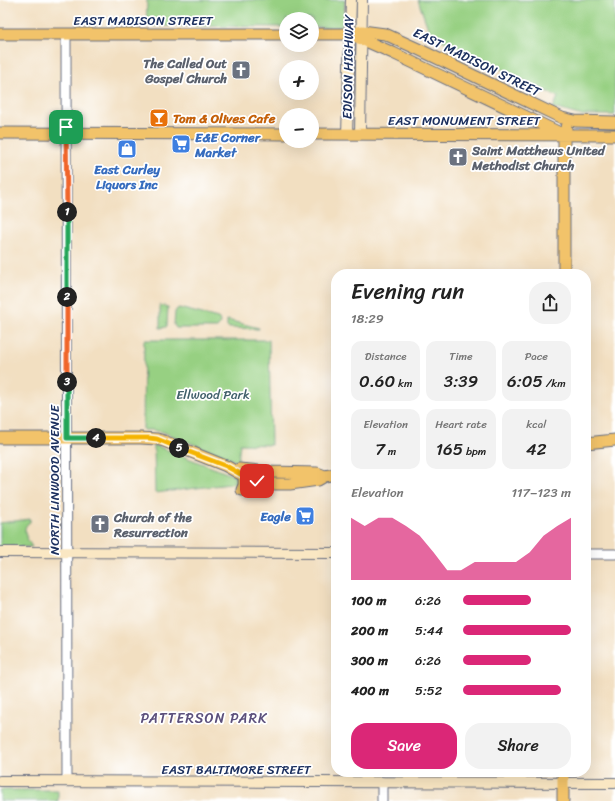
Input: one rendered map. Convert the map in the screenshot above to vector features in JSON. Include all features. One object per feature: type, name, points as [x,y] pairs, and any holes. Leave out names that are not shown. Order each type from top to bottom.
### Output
[{"type":"main road","name":"EDISON HIGHWAY","points":[[346,134],[351,0]]},
{"type":"main road","name":"EDISON HIGHWAY","points":[[360,134],[362,0]]},
{"type":"main road","name":"EAST MADISON STREET","points":[[319,34],[362,35],[377,33],[392,37],[567,120]]},
{"type":"main road","name":"EAST MADISON STREET","points":[[0,34],[279,34]]},
{"type":"main road","points":[[362,35],[564,135]]},
{"type":"main road","points":[[564,269],[564,135],[567,120],[586,122],[615,122]]},
{"type":"main road","points":[[0,133],[279,134]]},
{"type":"main road","name":"EAST MONUMENT STREET","points":[[319,134],[615,135]]},
{"type":"main road","points":[[0,438],[157,439],[226,466],[244,476],[262,482],[275,478],[297,477],[303,473],[331,475]]},
{"type":"main road","points":[[591,443],[615,440]]},
{"type":"main road","points":[[226,466],[256,472],[290,484],[318,480],[331,475]]},
{"type":"main road","points":[[242,490],[244,485],[244,476]]},
{"type":"main road","points":[[0,552],[331,553]]},
{"type":"main road","points":[[563,777],[563,801]]},
{"type":"main road","name":"EAST BALTIMORE STREET","points":[[0,781],[382,782],[563,777],[615,783]]},
{"type":"street","name":"NORTH LINWOOD AVENUE","points":[[66,34],[67,781]]},
{"type":"street","points":[[591,554],[615,554]]},
{"type":"street","points":[[382,782],[382,801]]},
{"type":"green space","points":[[147,0],[345,0],[344,22],[340,27],[319,27],[319,12],[279,12],[279,27],[146,26]]},
{"type":"green space","points":[[418,0],[615,0],[615,115],[579,115],[553,108],[558,97],[430,34]]},
{"type":"green space","points":[[160,305],[168,307],[167,326],[160,328]]},
{"type":"green space","points":[[179,308],[218,318],[220,322],[219,326],[217,328],[176,328],[174,325],[175,312]]},
{"type":"green space","points":[[227,320],[259,329],[230,328],[227,327]]},
{"type":"green space","name":"Ellwood Park","points":[[144,340],[269,340],[271,445],[240,444],[238,462],[163,432],[143,430]]},
{"type":"green space","points":[[154,445],[239,479],[236,483],[230,484],[155,493]]},
{"type":"green space","points":[[30,519],[30,522],[25,527],[25,534],[32,547],[0,547],[0,523]]},
{"type":"green space","points":[[0,790],[58,790],[58,801],[0,801]]},
{"type":"place","name":"The Called Out Gospel Church","points":[[241,70]]},
{"type":"place","name":"Tom & Olives Cafe","points":[[159,118]]},
{"type":"place","name":"E&E Corner Market","points":[[181,144]]},
{"type":"place","name":"East Curley Liquors Inc","points":[[127,149]]},
{"type":"place","name":"Saint Matthews United Methodist Church","points":[[458,157]]},
{"type":"place","name":"Eagle","points":[[305,516]]},
{"type":"place","name":"Church of the Resurrection","points":[[100,524]]},
{"type":"district","name":"PATTERSON PARK","points":[[204,718]]},
{"type":"route","points":[[66,127],[67,438],[157,439],[226,466],[257,481]]}]
